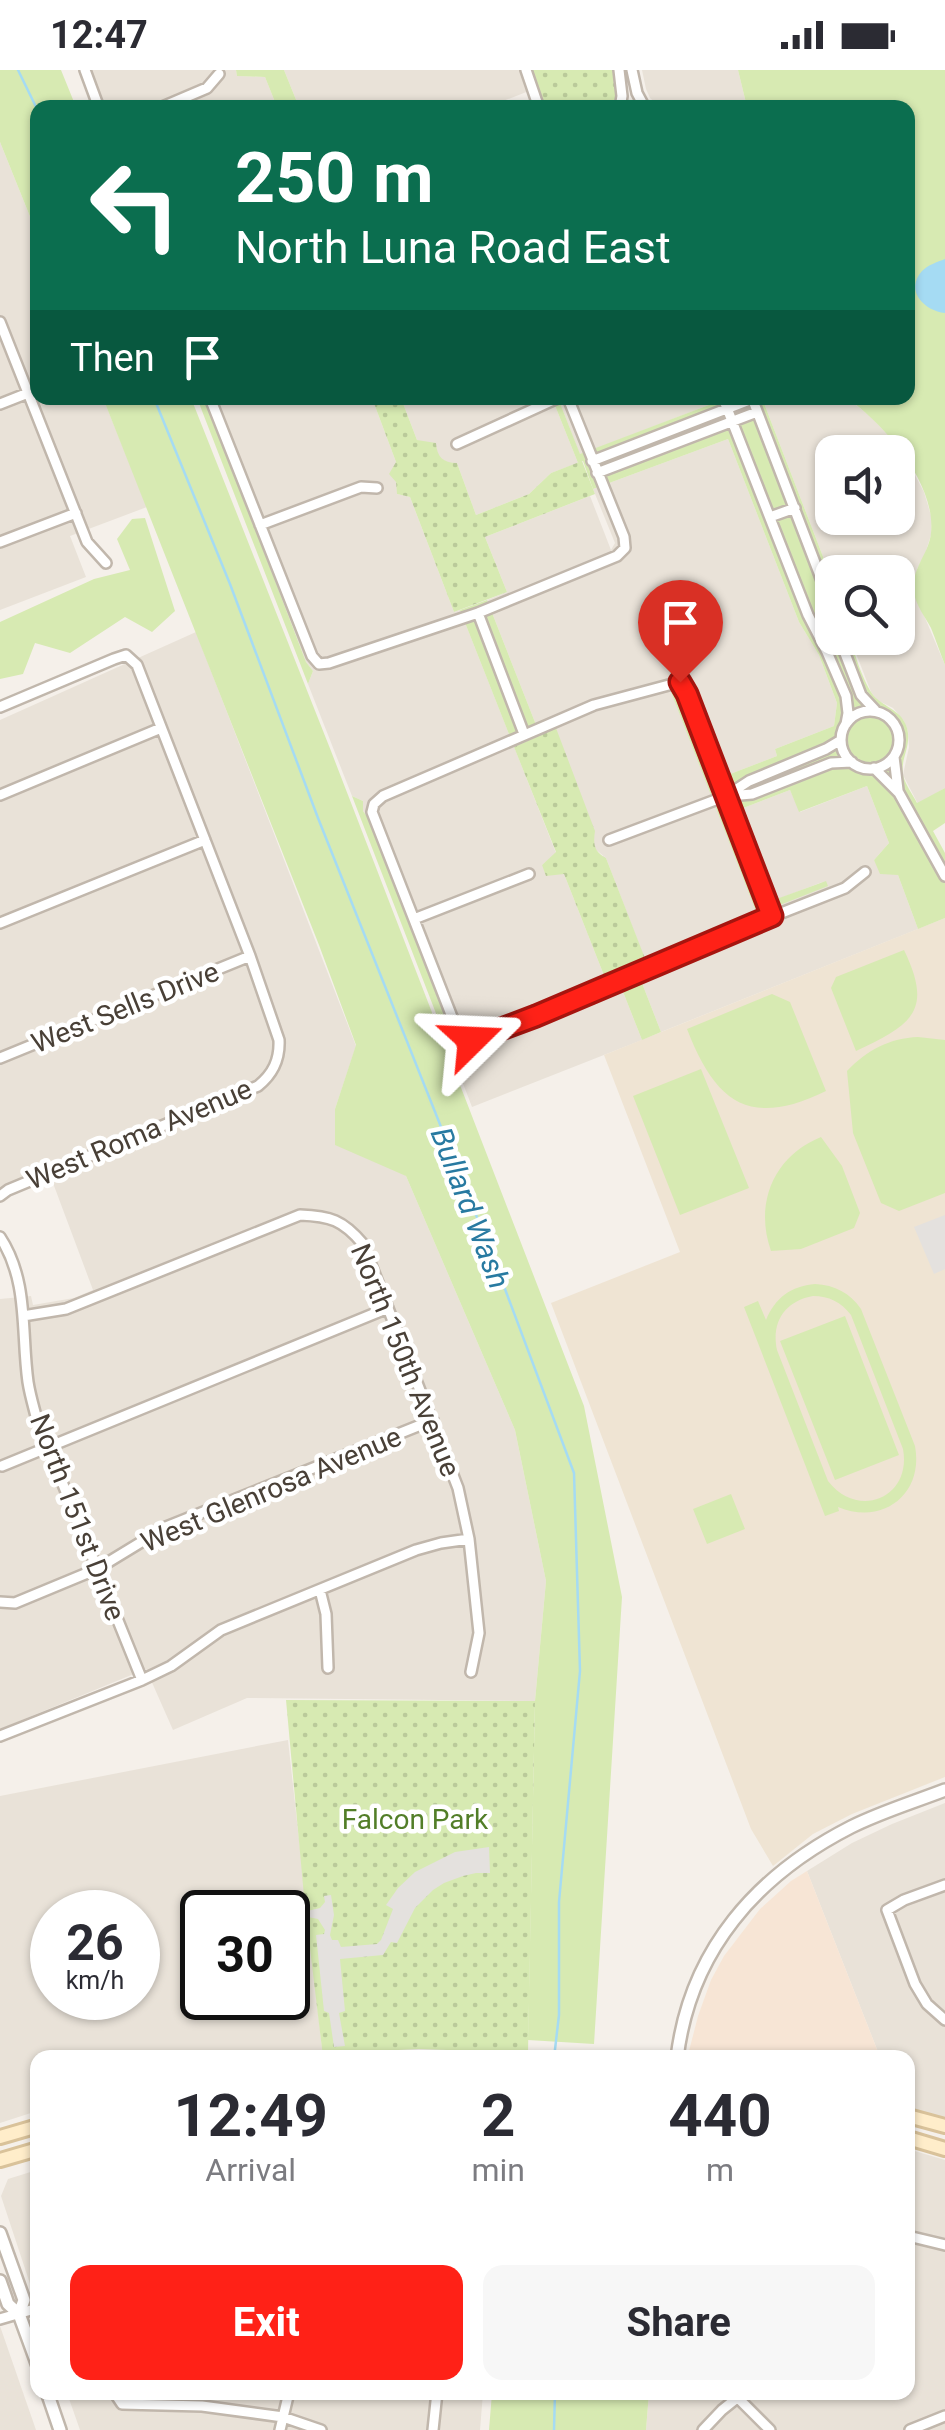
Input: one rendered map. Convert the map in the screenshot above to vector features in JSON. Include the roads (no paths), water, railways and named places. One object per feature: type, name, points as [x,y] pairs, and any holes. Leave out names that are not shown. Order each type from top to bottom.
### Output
[{"type":"main road","points":[[915,2118],[945,2126]]},
{"type":"main road","points":[[0,2137],[30,2128]]},
{"type":"main road","points":[[915,2140],[945,2149]]},
{"type":"main road","points":[[0,2160],[30,2151]]},
{"type":"street","points":[[85,70],[97,100]]},
{"type":"street","points":[[526,70],[536,100]]},
{"type":"street","points":[[618,70],[621,100]]},
{"type":"street","points":[[632,70],[640,100]]},
{"type":"street","points":[[179,100],[207,88],[220,74]]},
{"type":"street","points":[[0,322],[30,398]]},
{"type":"street","points":[[0,404],[28,393]]},
{"type":"street","points":[[33,405],[87,542],[106,563]]},
{"type":"street","points":[[213,405],[312,656],[319,664],[478,614],[616,556],[625,548],[624,536],[571,405]]},
{"type":"street","points":[[457,444],[543,405]]},
{"type":"street","points":[[726,405],[800,593],[846,696],[848,712],[842,748],[858,766],[874,768],[894,756]]},
{"type":"street","points":[[592,461],[735,405]]},
{"type":"street","points":[[754,405],[815,560]]},
{"type":"street","points":[[597,472],[757,412]]},
{"type":"street","points":[[260,525],[362,487],[377,488]]},
{"type":"street","points":[[770,517],[795,508]]},
{"type":"street","points":[[0,542],[76,513]]},
{"type":"street","points":[[800,593],[815,587]]},
{"type":"street","points":[[478,614],[524,734]]},
{"type":"street","points":[[846,655],[860,696],[897,730],[894,772],[899,793],[945,876]]},
{"type":"street","points":[[0,707],[126,656],[136,665],[250,956]]},
{"type":"street","points":[[772,916],[680,682],[594,705],[384,796],[374,804],[372,812],[460,1040],[472,1040],[536,1016],[845,888],[864,872]]},
{"type":"street","points":[[846,724],[860,713],[877,712]]},
{"type":"street","points":[[0,795],[161,728]]},
{"type":"street","points":[[609,840],[726,796],[841,740]]},
{"type":"street","points":[[726,796],[752,794],[831,763],[852,762]]},
{"type":"street","points":[[874,768],[899,793]]},
{"type":"street","points":[[0,923],[205,840]]},
{"type":"street","points":[[414,920],[530,874]]},
{"type":"street","name":"West Sells Drive","points":[[0,1058],[250,956]]},
{"type":"street","name":"West Roma Avenue","points":[[0,1196],[246,1091],[268,1078],[280,1051],[279,1040],[250,956]]},
{"type":"street","name":"North 150th Avenue","points":[[23,1316],[66,1309],[300,1215],[326,1216],[350,1228],[363,1244],[458,1488],[479,1633],[471,1672]]},
{"type":"street","name":"North 151st Drive","points":[[0,1237],[13,1258],[21,1290],[28,1384],[38,1420],[142,1680]]},
{"type":"street","points":[[0,1264],[13,1258]]},
{"type":"street","points":[[2,1466],[388,1308]]},
{"type":"street","name":"West Glenrosa Avenue","points":[[0,1602],[15,1603],[98,1569],[166,1527],[433,1420]]},
{"type":"street","points":[[0,1736],[142,1680],[171,1666],[221,1630],[429,1546],[468,1539]]},
{"type":"street","points":[[320,1590],[326,1614],[328,1668]]},
{"type":"street","points":[[679,2050],[689,2000],[705,1962],[756,1893],[802,1857],[849,1828],[945,1790]]},
{"type":"street","points":[[945,1885],[886,1910],[916,1984],[927,2004],[945,2020]]},
{"type":"street","points":[[1,2236],[24,2300],[19,2314]]},
{"type":"street","points":[[915,2238],[945,2245]]},
{"type":"street","points":[[0,2281],[30,2344]]},
{"type":"street","points":[[0,2319],[30,2311]]},
{"type":"street","points":[[50,2400],[60,2430]]},
{"type":"street","points":[[119,2400],[122,2404],[202,2406],[283,2417],[321,2430]]},
{"type":"street","points":[[202,2400],[202,2406]]},
{"type":"street","points":[[280,2430],[288,2400]]},
{"type":"street","points":[[433,2430],[436,2400]]},
{"type":"street","points":[[703,2430],[730,2400]]},
{"type":"street","points":[[739,2400],[770,2430]]},
{"type":"street","points":[[910,2430],[945,2416]]},
{"type":"water","points":[[945,259],[945,313],[924,304],[915,286],[922,271]]},
{"type":"waterway","name":"Bullard Wash","points":[[18,70],[33,100]]},
{"type":"waterway","name":"Bullard Wash","points":[[157,405],[496,1265],[574,1473],[580,1671],[559,1902],[559,2015],[555,2050]]},
{"type":"waterway","name":"Bullard Wash","points":[[554,2430],[555,2400]]},
{"type":"park label","name":"Falcon Park","points":[[415,1819]]}]
